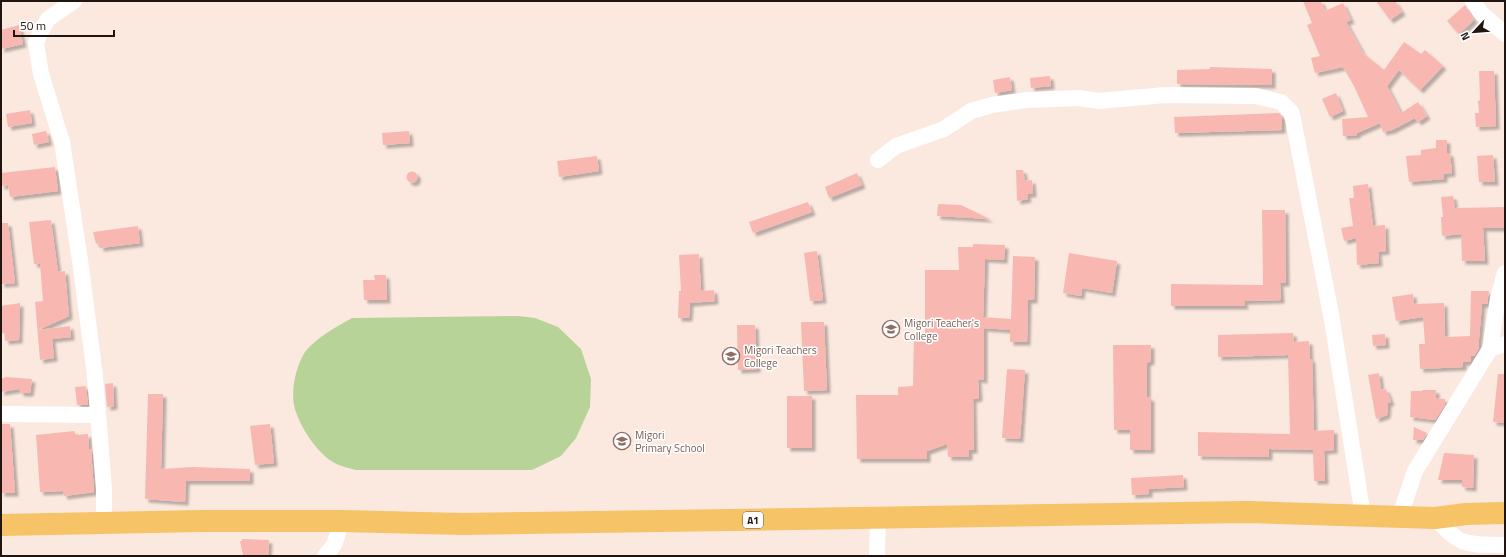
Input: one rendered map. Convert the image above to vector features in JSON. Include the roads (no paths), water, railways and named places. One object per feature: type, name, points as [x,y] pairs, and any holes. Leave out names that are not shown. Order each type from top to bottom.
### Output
[{"type":"highway","name":"A1","points":[[1,525],[202,521],[342,521],[462,524],[878,518],[951,515],[1246,512],[1435,518],[1466,514],[1505,514]]},
{"type":"street","points":[[74,1],[48,20],[40,33],[36,43],[36,50],[41,74],[62,142],[81,267],[98,415],[104,489],[104,524]]},
{"type":"street","points":[[1473,1],[1481,13],[1505,34]]},
{"type":"street","points":[[878,160],[886,152],[905,142],[931,135],[952,124],[971,111],[997,104],[1062,97],[1099,101],[1165,95],[1256,96],[1281,102],[1291,112],[1310,198],[1332,320],[1363,516]]},
{"type":"street","points":[[1400,516],[1415,471],[1490,349],[1498,298],[1505,273]]},
{"type":"street","points":[[1490,349],[1505,344]]},
{"type":"street","points":[[1,414],[98,415]]},
{"type":"street","points":[[877,556],[878,518]]},
{"type":"street","points":[[1435,518],[1451,536],[1461,542],[1469,544],[1505,545]]},
{"type":"street","points":[[325,556],[334,545],[342,521]]},
{"type":"place","name":"Migori Teacher's College","points":[[891,329]]},
{"type":"place","name":"Migori Teachers College","points":[[731,356]]},
{"type":"place","name":"Migori Primary School","points":[[622,441]]}]
